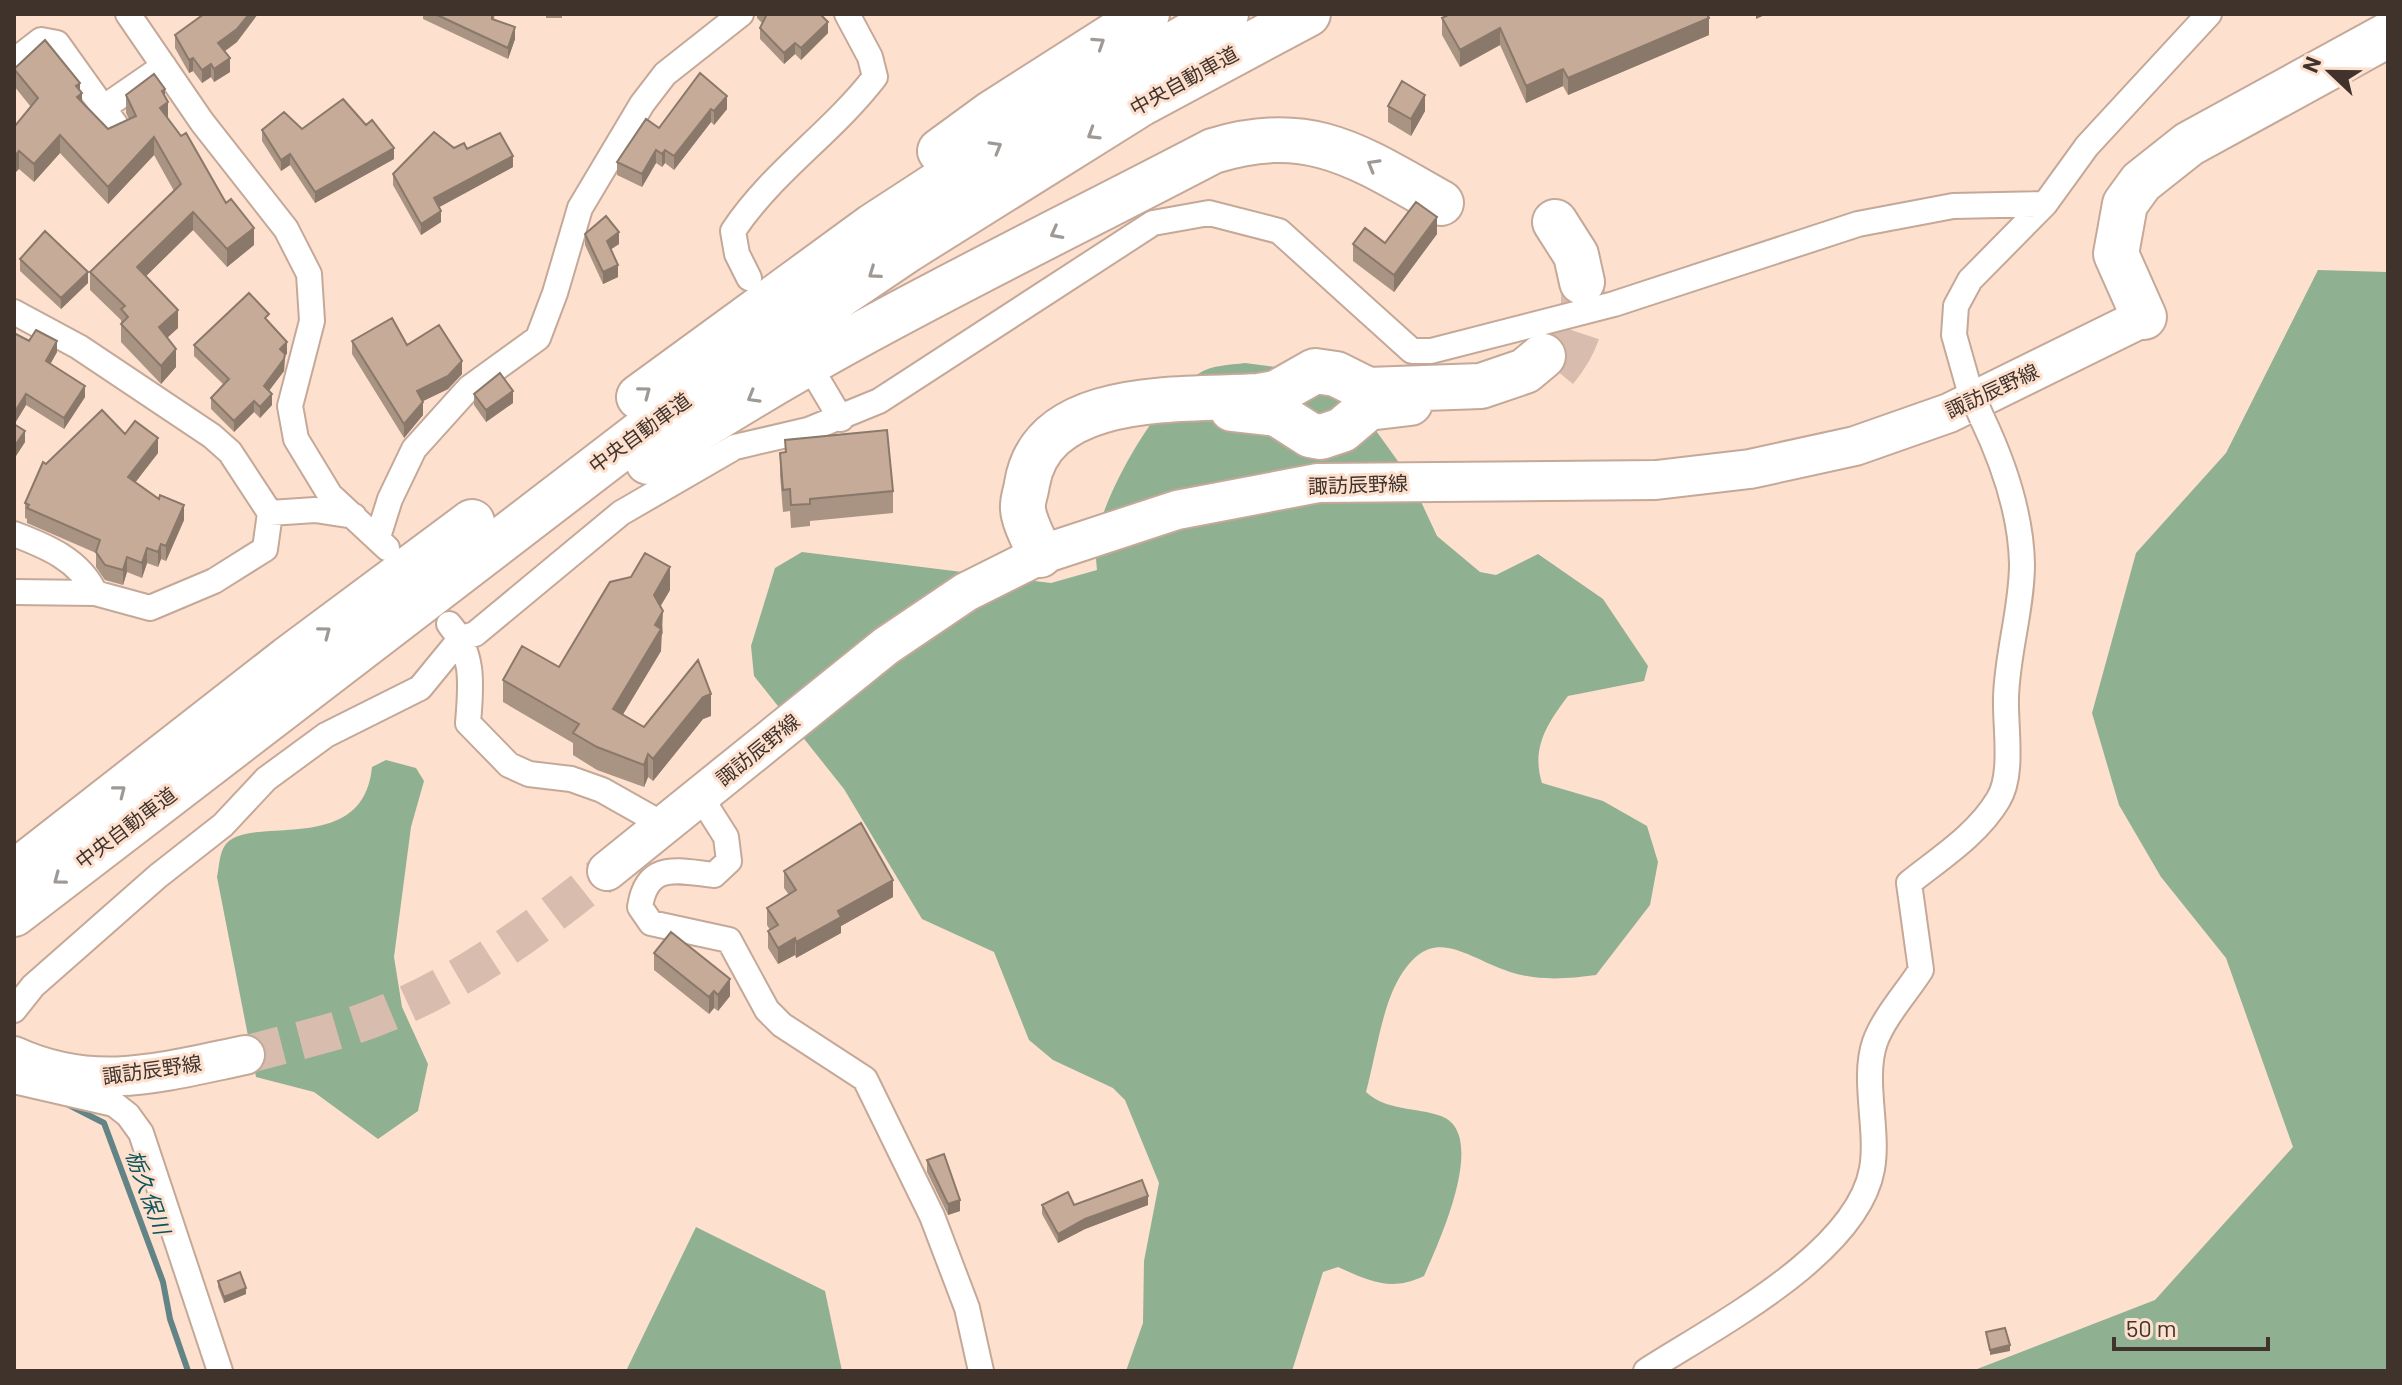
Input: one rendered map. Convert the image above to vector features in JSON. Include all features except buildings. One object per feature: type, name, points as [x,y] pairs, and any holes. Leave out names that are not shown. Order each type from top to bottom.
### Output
[{"type":"highway","points":[[750,295],[992,113],[1147,14]]},
{"type":"highway","name":"中央自動車道","points":[[14,873],[750,295],[873,226],[982,155],[1226,14]]},
{"type":"highway","name":"中央自動車道","points":[[14,914],[462,567],[680,403],[907,250],[1142,103],[1308,14]]},
{"type":"highway","points":[[2144,317],[2116,254],[2125,204],[2141,182],[2189,144],[2388,35]]},
{"type":"highway","points":[[232,747],[256,749],[490,568],[694,430],[823,357],[1213,151],[1250,139],[1300,140],[1352,153],[1441,203]]},
{"type":"highway","points":[[1040,555],[1023,509],[1029,474],[1041,445],[1069,423],[1110,406],[1268,395],[1315,371],[1336,374],[1368,390],[1481,386],[1550,363],[1542,383],[1509,398],[1384,404],[1368,408],[1342,430],[1321,437],[1310,435],[1277,414],[1260,410],[1129,405]]},
{"type":"main road","name":"諏訪辰野線","points":[[607,871],[886,646],[966,592],[1040,555],[1177,510],[1318,483],[1656,480],[1750,469],[1855,446],[1949,413],[2144,317]]},
{"type":"main road","name":"諏訪辰野線","points":[[14,1056],[63,1075],[109,1079],[245,1055]]},
{"type":"street","points":[[128,14],[202,122],[286,229],[309,274],[312,321],[290,406],[296,439],[330,495],[382,543],[390,499],[414,449],[469,388],[538,338],[580,208],[642,104],[665,74],[741,14]]},
{"type":"street","points":[[750,295],[733,231],[753,201],[832,125],[875,77],[870,57],[847,14]]},
{"type":"street","points":[[1646,1371],[1780,1284],[1829,1246],[1853,1216],[1872,1173],[1875,1042],[1921,970],[1909,883],[1972,833],[2000,798],[2008,754],[2006,697],[2022,564],[2010,496],[1998,452],[1969,388],[1954,335],[1956,306],[1970,280],[2045,204],[2087,146],[2209,14]]},
{"type":"street","points":[[14,61],[41,40],[57,43],[110,118],[164,66]]},
{"type":"street","points":[[455,631],[475,634],[621,513],[735,447],[841,419],[879,401],[1153,223],[1209,213],[1279,231],[1412,351],[1431,351],[1614,304],[1858,224],[1953,206],[2045,204]]},
{"type":"street","points":[[14,312],[79,347],[212,436],[230,452],[270,513],[265,549],[214,581],[150,608],[95,593],[14,592]]},
{"type":"street","points":[[816,377],[841,419]]},
{"type":"street","points":[[270,513],[315,510],[354,516]]},
{"type":"street","points":[[14,534],[61,555],[83,572],[95,593]]},
{"type":"street","points":[[455,631],[473,674],[468,723],[509,765],[529,774],[571,779],[602,790],[664,825]]},
{"type":"street","points":[[14,1010],[33,986],[134,896],[223,825],[266,779],[326,735],[420,688],[455,631]]},
{"type":"street","points":[[700,796],[726,837],[729,861],[714,875],[673,871],[655,875],[643,889],[640,907],[651,923],[729,940],[767,1010],[782,1025],[865,1079],[932,1216],[967,1308],[981,1371]]},
{"type":"street","points":[[14,1081],[114,1104],[141,1133],[220,1371]]},
{"type":"green space","points":[[2318,270],[2388,272],[2388,1371],[1972,1371],[2155,1300],[2293,1147],[2226,958],[2161,877],[2119,805],[2092,713],[2136,553],[2226,453]]},
{"type":"green space","points":[[1245,363],[1275,367],[1359,407],[1410,478],[1437,536],[1480,572],[1496,575],[1538,554],[1603,599],[1648,666],[1644,681],[1568,696],[1543,737],[1539,770],[1542,783],[1603,801],[1647,826],[1658,862],[1650,905],[1596,975],[1531,977],[1510,972],[1462,952],[1434,948],[1421,953],[1409,964],[1396,984],[1382,1022],[1366,1092],[1392,1106],[1441,1116],[1455,1127],[1461,1144],[1456,1192],[1424,1276],[1390,1284],[1370,1280],[1338,1267],[1323,1272],[1292,1371],[1126,1371],[1143,1323],[1144,1261],[1159,1183],[1125,1100],[1113,1088],[1053,1060],[1029,1040],[994,952],[922,919],[844,789],[754,676],[751,646],[775,568],[802,552],[1051,583],[1097,570],[1096,542],[1103,513],[1112,491],[1151,424],[1166,404],[1198,374],[1214,367]]},
{"type":"green space","points":[[386,760],[416,768],[424,781],[411,827],[394,957],[402,1007],[428,1064],[418,1111],[378,1139],[314,1092],[256,1077],[217,877],[222,850],[235,837],[302,829],[326,824],[348,814],[364,796],[372,767]]},
{"type":"green space","points":[[696,1227],[825,1291],[842,1371],[626,1371]]},
{"type":"waterway","name":"栃久保川","points":[[63,1102],[104,1123],[163,1282],[170,1319],[188,1371]]},
{"type":"tunnel","points":[[1556,370],[1570,350],[1579,329],[1583,307],[1582,282]]},
{"type":"tunnel","points":[[245,1055],[352,1026],[421,997],[487,960],[607,871]]}]
